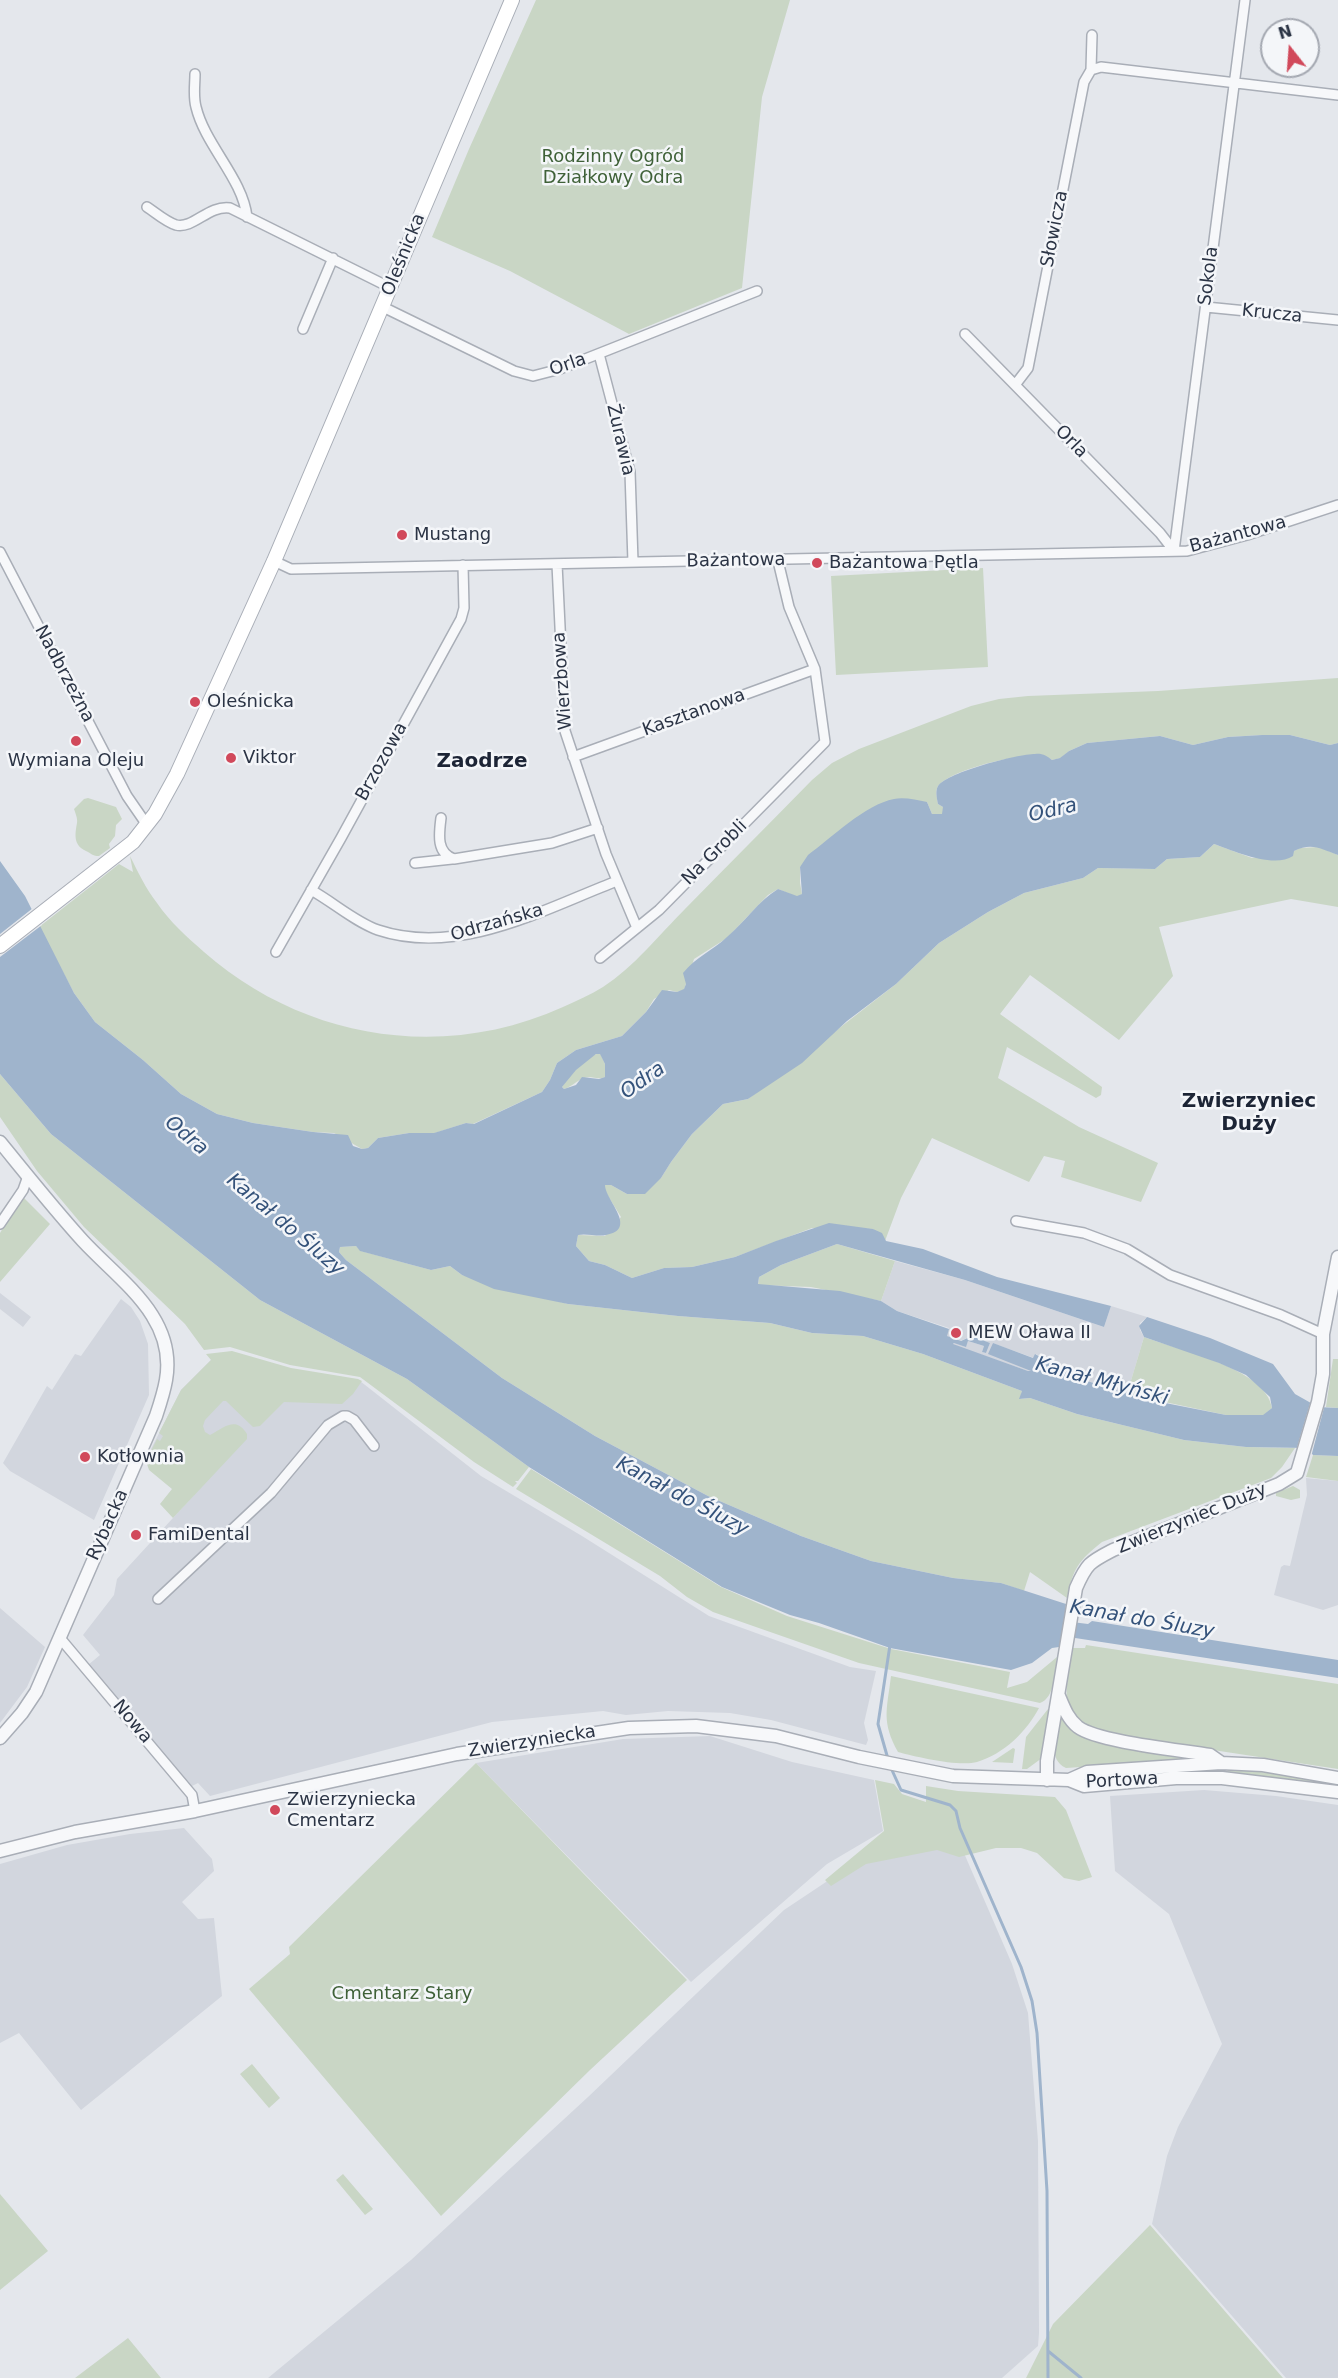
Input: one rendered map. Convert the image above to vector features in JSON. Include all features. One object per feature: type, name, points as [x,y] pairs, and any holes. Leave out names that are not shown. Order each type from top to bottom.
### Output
[{"type":"main road","name":"Oleśnicka","points":[[0,946],[133,842],[147,825],[182,764],[274,561],[512,0]]},
{"type":"street","name":"Sokola","points":[[1174,551],[1245,0]]},
{"type":"street","name":"Słowicza","points":[[1015,385],[1028,368],[1084,82],[1091,70],[1092,35]]},
{"type":"street","points":[[1091,70],[1101,67],[1338,95]]},
{"type":"street","points":[[195,74],[196,107],[212,144],[246,205],[247,217]]},
{"type":"street","points":[[147,207],[175,224],[188,223],[219,208],[230,208],[391,288]]},
{"type":"street","points":[[303,329],[333,258]]},
{"type":"street","name":"Orla","points":[[383,307],[525,375],[533,376],[599,354],[757,291]]},
{"type":"street","name":"Krucza","points":[[1206,307],[1338,320]]},
{"type":"street","name":"Orla","points":[[965,334],[1160,533],[1174,551]]},
{"type":"street","name":"Żurawia","points":[[599,354],[630,472],[633,562]]},
{"type":"street","name":"Bażantowa","points":[[274,561],[291,569],[778,561],[1174,551],[1202,548],[1338,506]]},
{"type":"street","name":"Nadbrzeżna","points":[[0,552],[128,796],[147,825]]},
{"type":"street","points":[[778,561],[789,607],[815,669]]},
{"type":"street","name":"Wierzbowa","points":[[557,564],[562,706],[565,731],[617,881],[637,928]]},
{"type":"street","name":"Brzozowa","points":[[276,952],[461,619],[464,608],[463,565]]},
{"type":"street","name":"Na Grobli","points":[[600,958],[659,910],[825,741],[815,669]]},
{"type":"street","name":"Kasztanowa","points":[[573,757],[815,669]]},
{"type":"street","points":[[441,818],[441,850],[454,859]]},
{"type":"street","points":[[415,863],[552,843],[598,828]]},
{"type":"street","name":"Odrzańska","points":[[311,890],[380,931],[431,938],[459,935],[511,922],[617,881]]},
{"type":"street","name":"Rybacka","points":[[0,1142],[83,1242],[144,1301],[162,1336],[167,1364],[166,1380],[156,1416],[60,1638],[31,1701],[0,1738]]},
{"type":"street","points":[[0,1224],[23,1190],[28,1176]]},
{"type":"street","points":[[1016,1221],[1084,1233],[1127,1249],[1170,1275],[1281,1315],[1323,1334]]},
{"type":"street","name":"Zwierzyniec Duży","points":[[1047,1780],[1047,1761],[1076,1588],[1090,1562],[1113,1550],[1279,1484],[1297,1473],[1318,1402],[1323,1374],[1323,1334],[1338,1257]]},
{"type":"street","points":[[158,1599],[271,1493],[328,1425],[347,1416],[354,1420],[374,1446]]},
{"type":"street","name":"Nowa","points":[[60,1638],[192,1795],[195,1811]]},
{"type":"street","points":[[1059,1696],[1073,1723],[1095,1735],[1210,1755],[1221,1763],[1222,1778]]},
{"type":"street","name":"Zwierzyniecka","points":[[0,1851],[75,1832],[195,1811],[457,1754],[629,1728],[696,1726],[764,1734],[859,1757],[953,1776],[1069,1780]]},
{"type":"street","name":"Portowa","points":[[1069,1780],[1087,1772],[1221,1763],[1263,1765],[1338,1778]]},
{"type":"street","name":"Portowa","points":[[1069,1780],[1084,1786],[1176,1778],[1222,1778],[1338,1792]]},
{"type":"shaded area","points":[[895,1261],[965,1280],[1104,1327],[1111,1306],[1147,1317],[1140,1323],[1140,1330],[1144,1337],[1127,1394],[1081,1379],[1036,1354],[1034,1358],[992,1343],[1031,1371],[1028,1371],[953,1345],[954,1342],[966,1346],[968,1341],[984,1346],[982,1352],[986,1353],[990,1343],[972,1336],[960,1341],[946,1336],[949,1328],[897,1311],[881,1301]]},
{"type":"shaded area","points":[[0,1293],[31,1317],[23,1327],[0,1309]]},
{"type":"shaded area","points":[[121,1299],[131,1307],[140,1321],[148,1344],[149,1395],[94,1520],[10,1471],[3,1463],[47,1386],[52,1390],[75,1354],[81,1356]]},
{"type":"shaded area","points":[[211,1360],[283,1374],[360,1381],[481,1476],[709,1616],[850,1667],[876,1671],[864,1723],[868,1740],[866,1745],[771,1720],[730,1713],[668,1711],[626,1715],[603,1711],[492,1722],[210,1796],[198,1783],[190,1787],[88,1665],[100,1655],[83,1635],[114,1595],[117,1579],[194,1495],[149,1453],[181,1390]]},
{"type":"shaded area","points":[[1306,1478],[1338,1481],[1338,1605],[1323,1610],[1274,1595],[1281,1567],[1290,1566],[1307,1495]]},
{"type":"shaded area","points":[[0,1608],[45,1647],[27,1687],[0,1723]]},
{"type":"shaded area","points":[[710,1736],[792,1762],[874,1780],[883,1831],[827,1864],[691,1982],[476,1763],[623,1739]]},
{"type":"shaded area","points":[[1204,1790],[1276,1796],[1338,1805],[1338,2378],[1286,2378],[1152,2224],[1167,2156],[1178,2127],[1222,2044],[1169,1914],[1115,1871],[1110,1796]]},
{"type":"shaded area","points":[[184,1828],[212,1859],[214,1871],[182,1902],[198,1919],[214,1918],[222,1996],[81,2110],[19,2033],[0,2043],[0,1864],[67,1845],[130,1834]]},
{"type":"shaded area","points":[[957,1837],[1012,1964],[1028,2013],[1038,2141],[1039,2333],[1038,2346],[1002,2378],[268,2378],[411,2260],[588,2097],[784,1910],[859,1860]]},
{"type":"green space","name":"Rodzinny Ogród Działkowy Odra","points":[[536,0],[790,0],[762,97],[742,288],[629,334],[510,271],[432,237]]},
{"type":"green space","points":[[983,568],[988,667],[836,675],[831,576]]},
{"type":"green space","points":[[1338,678],[1338,743],[1330,745],[1290,735],[1262,735],[1228,737],[1193,745],[1160,736],[1087,743],[1069,751],[1061,758],[1052,760],[1030,756],[1013,758],[976,767],[946,779],[938,786],[936,795],[938,804],[943,807],[943,814],[935,816],[932,814],[927,802],[800,867],[802,894],[797,897],[778,889],[768,895],[727,938],[694,959],[684,990],[677,992],[669,990],[654,999],[646,1012],[622,1036],[576,1050],[557,1063],[542,1092],[473,1124],[466,1123],[435,1133],[409,1133],[378,1138],[368,1148],[362,1149],[334,1133],[253,1123],[217,1114],[181,1094],[95,1022],[74,993],[39,927],[119,864],[133,872],[130,856],[153,898],[167,917],[185,935],[243,982],[285,1005],[329,1022],[375,1033],[422,1037],[470,1034],[517,1024],[563,1007],[593,993],[614,979],[646,950],[812,780],[832,763],[859,749],[971,706],[999,699],[1158,691]]},
{"type":"green space","points":[[88,798],[116,807],[122,819],[116,825],[115,836],[109,844],[110,848],[99,856],[82,849],[76,839],[77,820],[74,809]]},
{"type":"green space","points":[[1214,844],[1252,858],[1300,848],[1319,847],[1338,855],[1338,907],[1291,899],[1159,927],[1173,976],[1119,1040],[1030,975],[1000,1014],[1102,1087],[1101,1095],[1096,1098],[1007,1047],[998,1078],[1079,1127],[1158,1163],[1141,1202],[1061,1177],[1065,1161],[1044,1156],[1029,1182],[932,1138],[901,1198],[885,1241],[873,1229],[812,1228],[735,1257],[692,1267],[664,1268],[632,1278],[605,1265],[589,1261],[576,1246],[578,1235],[605,1236],[621,1217],[605,1191],[605,1185],[611,1185],[627,1194],[661,1178],[692,1134],[723,1104],[748,1099],[896,984],[939,943],[988,912],[1024,893],[1083,878],[1098,868],[1155,869],[1167,859],[1200,857]]},
{"type":"green space","points":[[600,1053],[605,1064],[605,1077],[589,1077],[567,1088],[562,1087],[578,1067]]},
{"type":"green space","points":[[0,1074],[51,1134],[260,1300],[407,1379],[529,1467],[518,1481],[515,1481],[517,1483],[513,1487],[474,1462],[360,1377],[290,1365],[230,1347],[204,1350],[185,1324],[84,1227],[37,1171],[0,1117]]},
{"type":"green space","points":[[22,1196],[50,1224],[0,1282],[0,1233]]},
{"type":"green space","points":[[837,1244],[895,1261],[881,1301],[811,1287],[758,1285],[759,1277],[781,1265]]},
{"type":"green space","points":[[356,1246],[361,1251],[431,1270],[450,1266],[462,1275],[568,1304],[770,1323],[812,1333],[863,1336],[923,1354],[1022,1391],[1020,1399],[1030,1398],[1077,1414],[1184,1440],[1246,1447],[1295,1448],[1271,1478],[1102,1542],[1078,1566],[1067,1598],[1030,1572],[1024,1591],[1001,1583],[953,1578],[871,1561],[801,1536],[708,1496],[595,1436],[502,1378],[346,1260],[339,1252],[340,1247]]},
{"type":"green space","points":[[1144,1337],[1238,1371],[1266,1394],[1272,1408],[1264,1415],[1226,1415],[1127,1394]]},
{"type":"green space","points":[[232,1351],[291,1368],[362,1381],[342,1404],[284,1402],[260,1426],[253,1427],[226,1401],[223,1401],[205,1420],[203,1426],[205,1432],[210,1435],[225,1426],[234,1424],[243,1429],[247,1434],[247,1439],[173,1518],[160,1504],[172,1489],[149,1470],[146,1461],[157,1439],[160,1441],[163,1436],[159,1433],[181,1390],[211,1360],[206,1354]]},
{"type":"green space","points":[[1333,1359],[1338,1359],[1338,1408],[1326,1407]]},
{"type":"green space","points":[[1313,1455],[1338,1456],[1338,1481],[1306,1477]]},
{"type":"green space","points":[[531,1469],[721,1587],[787,1616],[891,1649],[1010,1672],[1007,1688],[1027,1682],[1057,1657],[1055,1676],[1049,1696],[1040,1703],[859,1663],[713,1612],[687,1597],[660,1576],[516,1489]]},
{"type":"green space","points":[[1293,1486],[1300,1490],[1300,1498],[1291,1500],[1276,1496],[1276,1493]]},
{"type":"green space","points":[[1086,1645],[1338,1684],[1338,1769],[1101,1733],[1086,1726],[1070,1709],[1067,1688],[1073,1648],[1085,1648]]},
{"type":"green space","points":[[891,1676],[1039,1708],[1014,1741],[987,1758],[969,1763],[938,1761],[898,1752],[887,1723]]},
{"type":"green space","points":[[1048,1709],[1051,1709],[1042,1758],[1027,1769],[1022,1769],[1026,1737]]},
{"type":"green space","points":[[1061,1718],[1078,1732],[1199,1759],[1066,1768],[1056,1759],[1054,1747]]},
{"type":"green space","points":[[1013,1748],[1015,1749],[1013,1763],[992,1762]]},
{"type":"green space","name":"Cmentarz Stary","points":[[476,1763],[687,1980],[590,2070],[441,2216],[249,1989],[290,1954],[289,1947]]},
{"type":"green space","points":[[1230,1768],[1338,1782],[1338,1788],[1230,1774],[1227,1770]]},
{"type":"green space","points":[[875,1780],[894,1784],[902,1794],[926,1802],[926,1786],[958,1791],[1055,1797],[1066,1810],[1092,1877],[1079,1881],[1064,1878],[1037,1853],[1021,1848],[996,1848],[959,1857],[937,1850],[866,1864],[831,1886],[825,1880],[884,1831]]},
{"type":"green space","points":[[252,2064],[280,2098],[269,2108],[240,2074]]},
{"type":"green space","points":[[343,2174],[373,2209],[365,2215],[336,2180]]},
{"type":"green space","points":[[0,2194],[48,2251],[0,2290]]},
{"type":"green space","points":[[1150,2225],[1283,2378],[1026,2378],[1053,2324]]},
{"type":"green space","points":[[128,2338],[161,2378],[75,2378]]},
{"type":"water","points":[[1290,735],[1330,745],[1338,743],[1338,855],[1316,847],[1306,847],[1294,851],[1293,856],[1285,860],[1275,861],[1243,854],[1214,844],[1200,857],[1167,859],[1155,869],[1098,868],[1083,878],[1024,893],[988,912],[939,943],[896,984],[847,1021],[802,1063],[748,1099],[723,1104],[692,1134],[661,1178],[645,1194],[627,1194],[611,1185],[605,1185],[618,1213],[620,1227],[615,1232],[606,1235],[578,1235],[576,1246],[589,1261],[605,1265],[632,1278],[664,1268],[692,1267],[735,1257],[829,1223],[873,1229],[882,1233],[886,1241],[923,1249],[997,1277],[1111,1306],[1104,1327],[965,1280],[837,1244],[781,1265],[759,1277],[758,1284],[840,1291],[881,1301],[897,1311],[949,1329],[947,1336],[961,1341],[972,1336],[990,1343],[986,1353],[982,1352],[984,1346],[968,1341],[966,1347],[953,1344],[1028,1371],[1031,1371],[988,1354],[993,1343],[1033,1358],[1035,1354],[1081,1379],[1140,1398],[1226,1415],[1263,1415],[1272,1408],[1270,1397],[1246,1375],[1219,1363],[1144,1337],[1139,1326],[1147,1317],[1210,1338],[1273,1364],[1295,1394],[1318,1407],[1338,1408],[1338,1456],[1313,1455],[1307,1448],[1246,1447],[1184,1440],[1077,1414],[1030,1398],[1019,1399],[1022,1391],[923,1354],[863,1336],[812,1333],[770,1323],[568,1304],[494,1289],[462,1275],[450,1266],[431,1270],[360,1251],[356,1246],[340,1247],[339,1252],[346,1260],[502,1378],[595,1436],[708,1496],[801,1536],[871,1561],[953,1578],[1001,1583],[1066,1604],[1064,1621],[1088,1624],[1092,1621],[1338,1660],[1338,1678],[1062,1636],[1059,1647],[1052,1648],[1032,1663],[1011,1670],[890,1648],[790,1615],[722,1587],[529,1467],[407,1379],[260,1300],[51,1134],[0,1074],[0,861],[25,896],[74,993],[95,1022],[181,1094],[217,1114],[253,1123],[348,1135],[353,1146],[362,1149],[368,1148],[378,1138],[409,1133],[434,1133],[466,1123],[474,1124],[542,1092],[557,1063],[576,1050],[622,1036],[646,1012],[662,990],[677,992],[684,989],[686,984],[683,973],[688,967],[727,937],[771,894],[778,889],[797,896],[802,894],[800,867],[808,855],[872,807],[894,799],[906,799],[927,802],[932,814],[942,814],[943,807],[938,804],[936,793],[938,786],[944,781],[969,770],[1014,757],[1040,754],[1052,760],[1087,743],[1160,736],[1193,745],[1228,737]],"holes":[[[596,1054],[600,1054],[605,1064],[605,1077],[599,1079],[582,1077],[576,1085],[564,1089],[562,1087],[576,1070]]]},
{"type":"pier","points":[[33,908],[42,925],[0,957],[0,934]]},
{"type":"pier","points":[[1311,1400],[1325,1404],[1311,1457],[1306,1451],[1296,1451]]},
{"type":"waterway","points":[[888,1759],[878,1724],[890,1645]]},
{"type":"waterway","points":[[891,1768],[901,1790],[950,1805],[956,1811],[960,1828],[1021,1967],[1032,2001],[1037,2033],[1047,2191],[1048,2378]]},
{"type":"waterway","points":[[1048,2351],[1081,2378]]},
{"type":"place","name":"Mustang","points":[[402,535]]},
{"type":"place","name":"Bażantowa Pętla","points":[[817,563]]},
{"type":"place","name":"Oleśnicka","points":[[195,702]]},
{"type":"place","name":"Wymiana Oleju","points":[[76,741]]},
{"type":"place","name":"Viktor","points":[[231,758]]},
{"type":"place","name":"MEW Oława II","points":[[956,1333]]},
{"type":"place","name":"Kotłownia","points":[[85,1457]]},
{"type":"place","name":"FamiDental","points":[[136,1535]]},
{"type":"place","name":"Zwierzyniecka Cmentarz","points":[[275,1810]]},
{"type":"district","name":"Zaodrze","points":[[482,762]]},
{"type":"district","name":"Zwierzyniec Duży","points":[[1249,1114]]},
{"type":"water label","name":"Odra","points":[[1053,811]]},
{"type":"water label","name":"Odra","points":[[643,1081]]},
{"type":"water label","name":"Odra","points":[[186,1136]]},
{"type":"water label","name":"Kanał do Śluzy","points":[[285,1225]]},
{"type":"water label","name":"Kanał Młyński","points":[[1102,1382]]},
{"type":"water label","name":"Kanał do Śluzy","points":[[682,1497]]},
{"type":"water label","name":"Kanał do Śluzy","points":[[1142,1620]]}]
